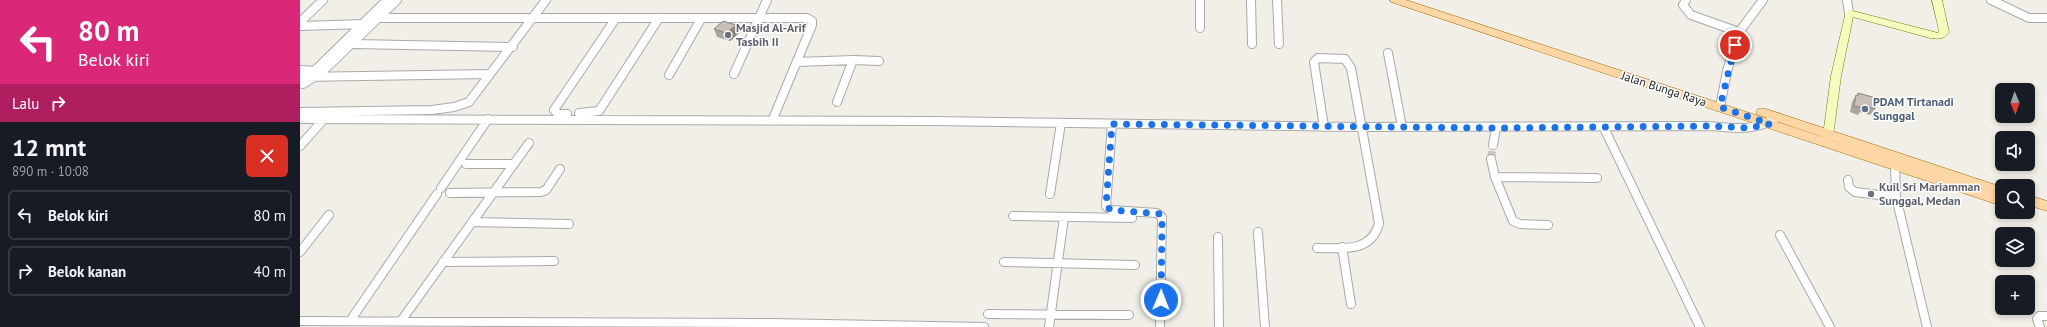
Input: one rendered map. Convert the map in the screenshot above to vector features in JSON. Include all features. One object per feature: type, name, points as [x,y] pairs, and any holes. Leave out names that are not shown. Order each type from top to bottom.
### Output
[{"type":"main road","name":"Jalan Bunga Raya","points":[[1395,0],[1567,53],[1827,138],[1995,190]]},
{"type":"main road","name":"Jalan Bunga Raya","points":[[1414,0],[1567,53]]},
{"type":"main road","points":[[1827,138],[1836,76],[1849,13],[1930,36],[1940,36],[1944,32],[1937,0]]},
{"type":"main road","name":"Jalan Bunga Raya","points":[[1827,138],[1895,165],[1995,199]]},
{"type":"main road","points":[[2035,202],[2047,206]]},
{"type":"main road","points":[[2035,212],[2047,216]]},
{"type":"street","points":[[300,22],[323,0]]},
{"type":"street","points":[[309,78],[353,44],[387,0]]},
{"type":"street","points":[[380,18],[397,0]]},
{"type":"street","points":[[300,112],[432,110],[454,107],[469,102],[534,18],[546,0]]},
{"type":"street","points":[[734,74],[767,0]]},
{"type":"street","points":[[1200,0],[1200,28]]},
{"type":"street","points":[[1251,0],[1252,44]]},
{"type":"street","points":[[1277,0],[1279,44]]},
{"type":"street","points":[[1686,0],[1683,5],[1687,12],[1691,15],[1739,32]]},
{"type":"street","points":[[1721,103],[1727,71],[1739,32],[1749,21],[1763,0]]},
{"type":"street","points":[[1847,0],[1849,13]]},
{"type":"street","points":[[1991,0],[2029,18],[2047,18]]},
{"type":"street","points":[[300,26],[362,24],[380,18],[807,18],[812,21],[797,62],[772,121]]},
{"type":"street","points":[[616,18],[554,110],[555,113],[592,114],[599,111],[659,18]]},
{"type":"street","points":[[669,75],[701,18]]},
{"type":"street","points":[[309,78],[362,24]]},
{"type":"street","points":[[353,44],[512,46]]},
{"type":"street","points":[[1388,53],[1402,127]]},
{"type":"street","points":[[1317,248],[1342,248],[1371,242],[1378,232],[1379,223],[1362,127],[1350,65],[1345,59],[1318,58],[1314,62],[1324,127]]},
{"type":"street","points":[[837,102],[853,60]]},
{"type":"street","points":[[797,62],[879,60]]},
{"type":"street","points":[[300,70],[309,78],[338,75],[490,74]]},
{"type":"street","points":[[300,119],[1061,123],[1496,128],[1709,126],[1749,128],[1774,121]]},
{"type":"street","points":[[350,321],[488,119]]},
{"type":"street","points":[[300,146],[324,120]]},
{"type":"street","points":[[1050,194],[1061,123]]},
{"type":"street","points":[[1112,124],[1106,206],[1111,210],[1157,212],[1162,217],[1160,327]]},
{"type":"street","points":[[1493,145],[1496,128]]},
{"type":"street","points":[[1604,128],[1700,327]]},
{"type":"street","points":[[400,321],[512,164],[529,143]]},
{"type":"street","points":[[1491,159],[1495,177],[1513,221],[1520,224],[1548,225]]},
{"type":"street","points":[[466,164],[512,164]]},
{"type":"street","points":[[1895,165],[1896,197],[1927,327]]},
{"type":"street","points":[[450,193],[544,192],[560,169]]},
{"type":"street","points":[[1495,177],[1597,178]]},
{"type":"street","points":[[1848,180],[1849,187],[1855,192],[1896,197]]},
{"type":"street","points":[[300,252],[329,215]]},
{"type":"street","points":[[1013,216],[1132,218]]},
{"type":"street","points":[[1050,327],[1064,217]]},
{"type":"street","points":[[472,222],[569,224]]},
{"type":"street","points":[[1258,232],[1265,327]]},
{"type":"street","points":[[1780,235],[1830,327]]},
{"type":"street","points":[[1218,237],[1219,327]]},
{"type":"street","points":[[1342,248],[1351,304]]},
{"type":"street","points":[[443,262],[554,261]]},
{"type":"street","points":[[1004,262],[1135,265]]},
{"type":"street","points":[[988,314],[1129,315]]},
{"type":"street","points":[[2040,327],[2037,319],[2039,316],[2047,316]]},
{"type":"street","points":[[300,321],[320,324],[350,321],[363,324],[400,321],[431,324],[984,327]]},
{"type":"building","points":[[723,21],[736,25],[726,33],[714,29]]},
{"type":"building","points":[[1858,93],[1876,98],[1875,109],[1863,105],[1863,108],[1854,106],[1856,95],[1858,96]]},
{"type":"tunnel","points":[[1491,159],[1493,145]]},
{"type":"place","name":"Masjid Al-Arif Tasbih II","points":[[728,35]]},
{"type":"place","name":"PDAM Tirtanadi Sunggal","points":[[1865,109]]},
{"type":"place","name":"Kuil Sri Mariamman Sunggal, Medan","points":[[1871,194]]},
{"type":"route","points":[[1161,300],[1161,214],[1157,212],[1111,210],[1105,204],[1112,124],[1496,128],[1709,126],[1749,128],[1770,124],[1720,107],[1727,71],[1735,45]]}]
